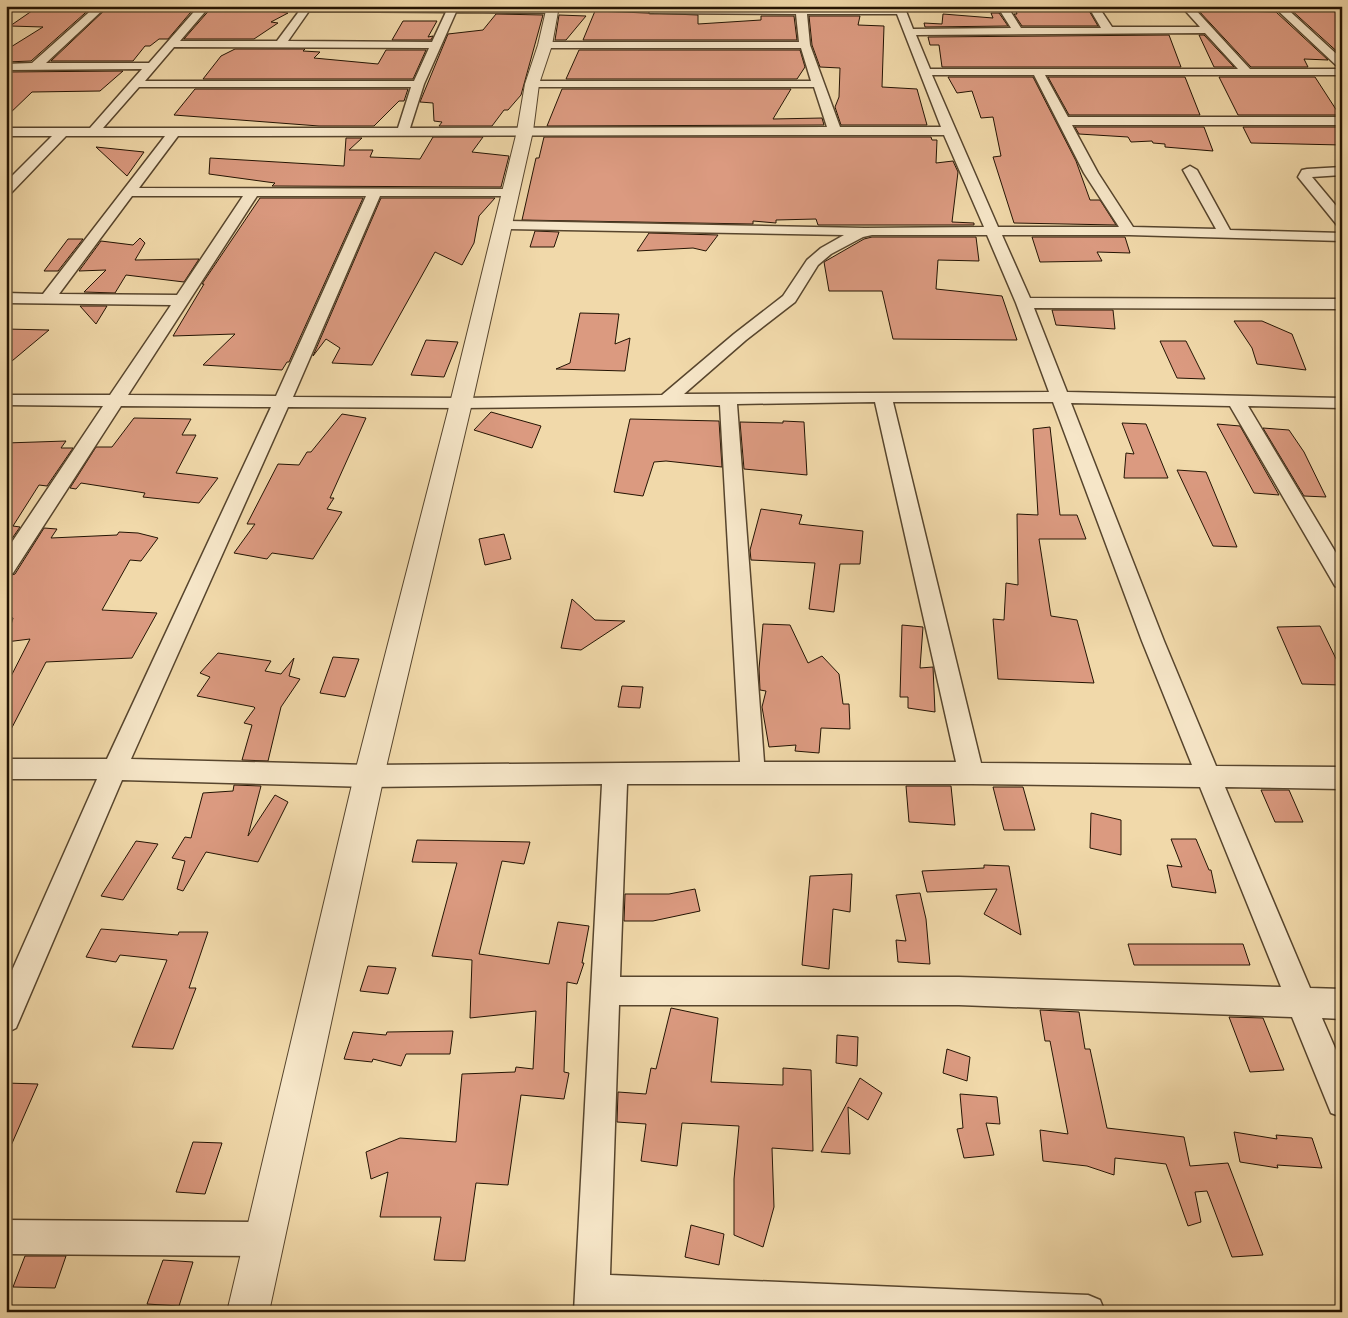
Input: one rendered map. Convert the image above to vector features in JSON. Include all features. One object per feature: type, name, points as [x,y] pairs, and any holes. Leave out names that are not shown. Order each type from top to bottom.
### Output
[{"type":"street","points":[[35,67],[102,6]]},
{"type":"street","points":[[93,132],[205,6]]},
{"type":"street","points":[[1002,6],[1018,31]]},
{"type":"street","points":[[1093,6],[1108,30]]},
{"type":"street","points":[[1186,6],[1246,72]]},
{"type":"street","points":[[1278,6],[1342,65]]},
{"type":"street","points":[[248,1312],[369,776],[461,403],[525,131],[532,84],[545,45],[552,8],[452,10],[307,7],[281,43]]},
{"type":"street","points":[[654,12],[900,9],[949,131],[1024,303],[1206,775],[1342,1102]]},
{"type":"street","points":[[403,131],[418,84],[452,10]]},
{"type":"street","points":[[801,10],[805,45],[835,132]]},
{"type":"street","points":[[909,32],[1208,30]]},
{"type":"street","points":[[545,45],[651,40],[805,45]]},
{"type":"street","points":[[172,44],[435,45]]},
{"type":"street","points":[[6,67],[151,66]]},
{"type":"street","points":[[925,72],[1327,72],[1339,77]]},
{"type":"street","points":[[1038,73],[1091,173],[1129,231]]},
{"type":"street","points":[[135,84],[418,84]]},
{"type":"street","points":[[532,84],[819,84]]},
{"type":"street","points":[[1065,121],[1342,121]]},
{"type":"street","points":[[6,132],[949,131]]},
{"type":"street","points":[[6,190],[63,132]]},
{"type":"street","points":[[48,298],[174,132]]},
{"type":"street","points":[[1190,170],[1224,234]]},
{"type":"street","points":[[1342,171],[1307,173],[1306,177],[1342,222]]},
{"type":"street","points":[[129,192],[510,192]]},
{"type":"street","points":[[6,568],[252,193]]},
{"type":"street","points":[[10,1002],[282,402],[374,193]]},
{"type":"street","points":[[502,225],[872,231],[1129,231],[1342,236]]},
{"type":"street","points":[[667,400],[740,337],[789,299],[812,263],[826,251],[859,233],[872,231]]},
{"type":"street","points":[[6,298],[183,300]]},
{"type":"street","points":[[1024,303],[1342,304]]},
{"type":"street","points":[[6,400],[461,403],[883,397],[1061,397],[1342,403]]},
{"type":"street","points":[[883,397],[971,773]]},
{"type":"street","points":[[728,399],[752,774]]},
{"type":"street","points":[[1236,401],[1342,581]]},
{"type":"street","points":[[6,769],[114,769],[369,776],[615,773],[971,773],[1342,778]]},
{"type":"street","points":[[615,773],[592,1302],[1088,1312]]},
{"type":"street","points":[[605,991],[959,991],[1342,1004]]},
{"type":"street","points":[[6,1237],[265,1239]]},
{"type":"building","points":[[39,6],[93,6],[31,61],[6,62],[6,50],[43,27],[10,26]]},
{"type":"building","points":[[109,6],[196,6],[168,39],[159,39],[150,46],[145,46],[133,61],[51,61]]},
{"type":"building","points":[[212,7],[249,8],[288,13],[271,22],[278,23],[254,39],[184,39]]},
{"type":"building","points":[[1041,8],[1088,9],[1098,26],[1022,26],[1014,14],[1017,14],[1015,9],[1040,10]]},
{"type":"building","points":[[1289,8],[1342,9],[1342,56]]},
{"type":"building","points":[[1198,10],[1276,12],[1328,60],[1304,59],[1308,67],[1251,67]]},
{"type":"building","points":[[595,11],[698,15],[698,24],[761,20],[761,16],[794,16],[797,40],[583,40]]},
{"type":"building","points":[[991,13],[999,13],[1008,26],[925,27],[924,23],[942,24],[943,14],[993,18]]},
{"type":"building","points":[[496,14],[543,15],[521,95],[508,110],[504,110],[492,126],[439,126],[442,122],[434,121],[433,103],[420,102],[448,34],[483,30]]},
{"type":"building","points":[[559,15],[586,16],[566,40],[555,40]]},
{"type":"building","points":[[809,16],[860,16],[858,25],[884,26],[882,87],[917,89],[927,125],[841,125],[835,107],[839,97],[840,68],[820,67],[812,45]]},
{"type":"building","points":[[403,21],[437,21],[428,37],[433,36],[431,40],[392,40]]},
{"type":"building","points":[[1169,35],[1181,67],[942,67],[939,45],[930,45],[928,37]]},
{"type":"building","points":[[1199,35],[1204,35],[1234,67],[1214,67]]},
{"type":"building","points":[[235,49],[305,49],[303,51],[320,52],[314,58],[378,64],[386,50],[426,50],[413,79],[203,79],[221,56]]},
{"type":"building","points":[[579,50],[800,50],[805,67],[797,79],[566,79]]},
{"type":"building","points":[[123,71],[100,91],[32,92],[6,117],[6,72]]},
{"type":"building","points":[[948,77],[1033,77],[1076,161],[1090,200],[1100,200],[1116,225],[1014,223],[993,157],[1001,156],[993,117],[981,118],[972,91],[957,93]]},
{"type":"building","points":[[1048,77],[1185,77],[1200,115],[1069,115]]},
{"type":"building","points":[[1219,77],[1315,77],[1337,111],[1342,111],[1342,115],[1238,115]]},
{"type":"building","points":[[195,89],[408,89],[404,101],[399,101],[374,126],[319,126],[174,115]]},
{"type":"building","points":[[562,89],[791,89],[773,119],[822,118],[824,125],[547,126]]},
{"type":"building","points":[[1075,127],[1204,127],[1213,151],[1165,147],[1165,144],[1153,143],[1152,141],[1131,142],[1128,137],[1079,134]]},
{"type":"building","points":[[1243,127],[1342,127],[1342,145],[1251,143]]},
{"type":"building","points":[[433,137],[483,137],[472,152],[509,156],[501,187],[272,186],[275,183],[209,174],[210,158],[344,166],[346,138],[362,138],[349,150],[373,150],[370,157],[420,159]]},
{"type":"building","points":[[544,137],[931,137],[932,140],[937,140],[936,163],[953,161],[958,172],[952,222],[974,223],[974,225],[818,225],[816,219],[776,220],[776,223],[753,221],[753,224],[522,220],[536,158],[539,158]]},
{"type":"building","points":[[96,147],[144,152],[127,176]]},
{"type":"building","points":[[260,198],[363,198],[289,362],[287,362],[282,370],[203,365],[235,334],[173,336],[204,284],[202,284]]},
{"type":"building","points":[[381,198],[495,198],[479,216],[474,243],[462,265],[435,252],[372,365],[332,363],[340,348],[326,339],[313,356]]},
{"type":"building","points":[[535,231],[559,232],[554,247],[530,247]]},
{"type":"building","points":[[649,233],[718,235],[706,251],[693,248],[637,251]]},
{"type":"building","points":[[872,237],[976,237],[979,261],[938,260],[936,289],[1002,296],[1017,340],[893,339],[882,291],[829,291],[824,262],[864,239]]},
{"type":"building","points":[[1032,237],[1125,237],[1130,253],[1097,252],[1102,261],[1040,262]]},
{"type":"building","points":[[140,238],[145,243],[135,260],[199,259],[184,282],[126,275],[115,293],[84,292],[106,270],[79,271],[101,241],[133,245]]},
{"type":"building","points":[[68,239],[83,239],[58,271],[44,271]]},
{"type":"building","points":[[80,306],[107,306],[96,324]]},
{"type":"building","points":[[1052,310],[1113,310],[1115,329],[1056,325]]},
{"type":"building","points":[[580,313],[619,314],[615,344],[630,338],[625,371],[556,369],[570,363]]},
{"type":"building","points":[[1234,321],[1262,321],[1292,334],[1306,370],[1257,364],[1252,348]]},
{"type":"building","points":[[6,329],[49,330],[6,366]]},
{"type":"building","points":[[426,340],[458,342],[444,377],[411,375]]},
{"type":"building","points":[[1160,341],[1186,341],[1205,379],[1177,378]]},
{"type":"building","points":[[491,412],[541,426],[532,448],[474,430]]},
{"type":"building","points":[[342,414],[366,418],[330,498],[334,498],[327,509],[342,512],[313,559],[272,553],[267,559],[234,553],[255,524],[247,524],[278,464],[299,465],[307,452],[311,452]]},
{"type":"building","points":[[134,418],[191,419],[182,435],[196,435],[176,473],[218,478],[199,503],[143,497],[145,493],[81,483],[76,489],[70,488],[96,447],[112,447]]},
{"type":"building","points":[[630,419],[719,421],[722,467],[666,461],[654,462],[643,496],[614,492]]},
{"type":"building","points":[[783,421],[804,422],[807,475],[744,469],[740,422],[783,423]]},
{"type":"building","points":[[1122,423],[1146,424],[1168,478],[1124,478],[1126,453],[1134,454]]},
{"type":"building","points":[[1217,424],[1240,426],[1279,495],[1254,493]]},
{"type":"building","points":[[1050,427],[1060,515],[1077,515],[1086,539],[1039,539],[1051,616],[1077,620],[1094,683],[998,679],[993,619],[1004,620],[1006,583],[1018,585],[1017,514],[1038,515],[1033,429]]},
{"type":"building","points":[[1263,428],[1289,430],[1304,452],[1326,497],[1304,496]]},
{"type":"building","points":[[66,441],[61,448],[73,448],[47,486],[39,485],[13,526],[20,527],[6,547],[6,443]]},
{"type":"building","points":[[1177,470],[1206,472],[1237,547],[1213,546]]},
{"type":"building","points":[[761,509],[802,515],[799,524],[863,531],[860,564],[840,564],[834,612],[809,609],[815,563],[751,560],[750,550]]},
{"type":"building","points":[[44,528],[57,529],[51,538],[117,535],[119,532],[138,533],[158,538],[141,561],[130,560],[102,610],[157,613],[132,658],[46,662],[6,739],[6,686],[30,639],[6,642],[13,618],[6,616],[6,577],[15,574]]},
{"type":"building","points":[[504,534],[511,559],[485,565],[479,539]]},
{"type":"building","points":[[572,599],[595,620],[625,621],[581,650],[561,648]]},
{"type":"building","points":[[763,624],[790,625],[808,663],[822,656],[839,674],[843,704],[849,704],[850,729],[821,728],[819,753],[795,751],[796,745],[769,747],[762,707],[766,691],[760,690],[759,669]]},
{"type":"building","points":[[902,625],[923,627],[920,668],[933,667],[935,712],[908,708],[908,697],[900,697]]},
{"type":"building","points":[[1320,626],[1342,671],[1342,685],[1302,684],[1277,627]]},
{"type":"building","points":[[218,653],[271,661],[265,671],[281,674],[294,658],[289,676],[300,679],[281,707],[268,761],[242,760],[252,725],[244,723],[254,707],[197,696],[210,677],[200,673]]},
{"type":"building","points":[[333,657],[359,659],[345,697],[320,693]]},
{"type":"building","points":[[622,686],[643,687],[640,708],[618,707]]},
{"type":"building","points":[[234,785],[261,786],[248,836],[275,795],[288,802],[258,862],[206,852],[183,891],[177,889],[185,861],[172,858],[185,837],[191,838],[203,793],[233,791]]},
{"type":"building","points":[[906,786],[951,786],[955,825],[909,822]]},
{"type":"building","points":[[993,787],[1023,787],[1035,830],[1004,830]]},
{"type":"building","points":[[1261,790],[1289,790],[1303,822],[1275,822]]},
{"type":"building","points":[[1091,813],[1121,820],[1121,855],[1090,848]]},
{"type":"building","points":[[1171,839],[1196,839],[1209,870],[1211,870],[1216,893],[1172,887],[1167,865],[1182,867]]},
{"type":"building","points":[[417,840],[530,842],[524,864],[502,861],[479,954],[549,964],[558,922],[589,926],[582,963],[584,963],[577,984],[567,982],[564,1072],[569,1073],[564,1099],[521,1095],[508,1185],[476,1183],[465,1261],[434,1260],[441,1217],[380,1217],[388,1172],[371,1179],[366,1152],[400,1138],[456,1142],[462,1074],[515,1072],[516,1067],[533,1069],[536,1011],[470,1018],[472,960],[432,956],[457,863],[412,862]]},
{"type":"building","points":[[136,841],[158,844],[123,900],[101,896]]},
{"type":"building","points":[[984,865],[1009,866],[1021,935],[984,914],[997,889],[927,892],[922,871],[984,868]]},
{"type":"building","points":[[852,874],[850,912],[833,909],[829,969],[802,965],[810,876]]},
{"type":"building","points":[[695,889],[700,911],[653,921],[624,921],[625,894],[669,894]]},
{"type":"building","points":[[920,893],[926,919],[930,964],[898,962],[896,940],[906,941],[896,895]]},
{"type":"building","points":[[101,929],[178,935],[179,932],[208,932],[189,988],[196,988],[173,1049],[132,1047],[167,960],[120,955],[116,962],[86,957]]},
{"type":"building","points":[[1128,944],[1243,944],[1250,965],[1134,965]]},
{"type":"building","points":[[368,966],[396,968],[388,994],[360,991]]},
{"type":"building","points":[[671,1008],[718,1018],[711,1082],[783,1085],[783,1068],[811,1070],[813,1151],[772,1148],[774,1207],[763,1247],[734,1235],[734,1179],[739,1126],[682,1123],[677,1166],[641,1161],[646,1124],[617,1122],[618,1092],[646,1094],[651,1068],[656,1069]]},
{"type":"building","points":[[1040,1010],[1079,1012],[1085,1049],[1090,1049],[1107,1128],[1184,1137],[1190,1166],[1228,1163],[1263,1255],[1232,1257],[1207,1191],[1195,1192],[1201,1222],[1188,1226],[1166,1164],[1115,1158],[1114,1175],[1087,1166],[1043,1161],[1040,1130],[1068,1134],[1050,1041],[1045,1041]]},
{"type":"building","points":[[1229,1017],[1263,1018],[1284,1070],[1250,1072]]},
{"type":"building","points":[[453,1031],[450,1054],[406,1054],[401,1066],[373,1059],[372,1062],[344,1059],[353,1032],[386,1035],[387,1032]]},
{"type":"building","points":[[837,1035],[858,1037],[857,1066],[836,1063]]},
{"type":"building","points":[[947,1049],[970,1057],[967,1081],[943,1073]]},
{"type":"building","points":[[860,1078],[882,1093],[868,1120],[848,1107],[850,1154],[821,1152]]},
{"type":"building","points":[[6,1083],[38,1084],[6,1157]]},
{"type":"building","points":[[960,1094],[997,1097],[1000,1124],[986,1123],[994,1155],[964,1158],[957,1129],[963,1128]]},
{"type":"building","points":[[1234,1132],[1277,1139],[1276,1135],[1312,1138],[1322,1168],[1277,1165],[1278,1168],[1240,1162]]},
{"type":"building","points":[[193,1142],[222,1143],[205,1194],[176,1192]]},
{"type":"building","points":[[691,1225],[724,1234],[719,1265],[685,1257]]},
{"type":"building","points":[[25,1256],[66,1256],[55,1288],[13,1287]]},
{"type":"building","points":[[163,1260],[193,1262],[179,1306],[147,1304]]}]
